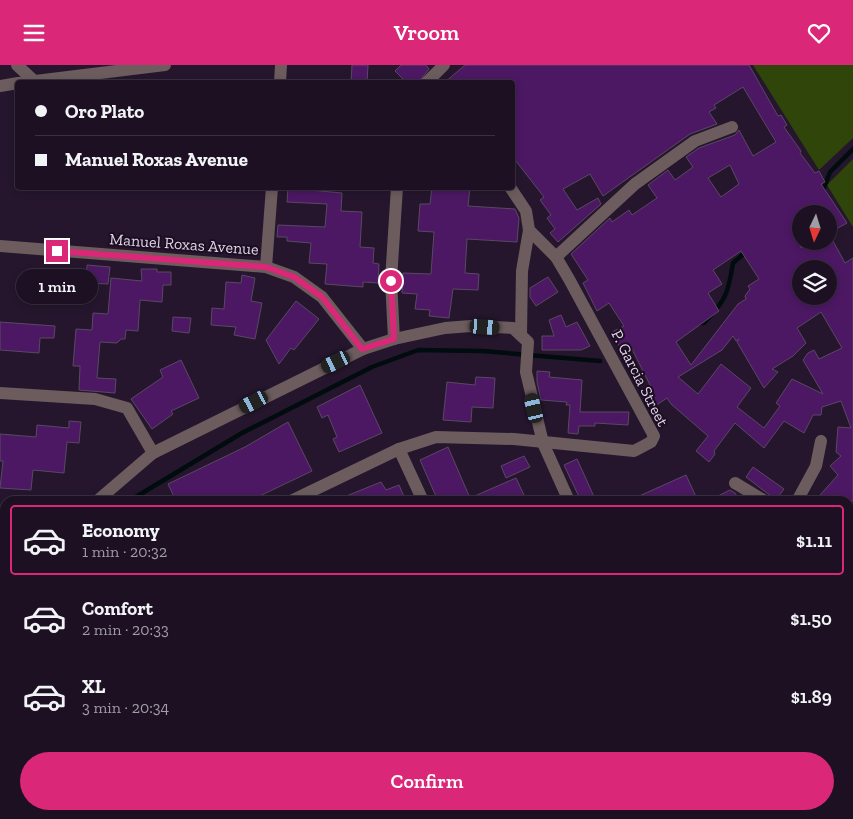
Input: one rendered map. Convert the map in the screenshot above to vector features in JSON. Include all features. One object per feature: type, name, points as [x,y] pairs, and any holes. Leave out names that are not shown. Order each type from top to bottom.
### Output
[{"type":"street","points":[[17,65],[33,80],[165,65]]},
{"type":"street","points":[[280,80],[281,65]]},
{"type":"street","points":[[429,80],[444,65]]},
{"type":"street","points":[[0,86],[15,84]]},
{"type":"street","points":[[556,257],[635,184],[695,141],[732,127]]},
{"type":"street","points":[[266,267],[272,190]]},
{"type":"street","points":[[394,339],[391,281],[398,190]]},
{"type":"street","points":[[512,190],[526,211],[529,230],[522,271],[526,372],[543,443],[568,496]]},
{"type":"street","name":"P. Garcia Street","points":[[301,496],[399,449],[436,437],[514,439],[634,451],[651,442],[654,436],[556,257],[529,230]]},
{"type":"street","name":"Manuel Roxas Avenue","points":[[0,246],[266,267],[294,277],[322,297],[362,349]]},
{"type":"street","points":[[103,496],[153,453],[362,349],[394,339],[445,328],[471,326],[514,328],[524,339]]},
{"type":"street","points":[[0,393],[95,399],[127,408],[153,453]]},
{"type":"street","points":[[800,496],[816,466],[821,441]]},
{"type":"street","points":[[399,449],[421,496]]},
{"type":"street","points":[[735,483],[757,496]]},
{"type":"green space","points":[[753,65],[853,65],[853,138],[819,170]]},
{"type":"green space","points":[[853,159],[853,227],[827,185]]},
{"type":"building","points":[[352,65],[368,65],[367,80],[351,80]]},
{"type":"building","points":[[401,65],[426,65],[429,69],[420,80],[404,80],[395,71]]},
{"type":"building","points":[[465,65],[749,65],[778,116],[781,115],[787,125],[784,127],[801,151],[800,153],[815,173],[819,171],[825,182],[821,184],[835,205],[792,205],[792,250],[838,250],[845,263],[853,258],[853,496],[819,496],[838,475],[830,466],[841,456],[836,452],[838,427],[851,428],[841,401],[822,407],[821,415],[813,415],[804,433],[784,421],[764,448],[735,423],[714,451],[715,454],[709,462],[696,451],[708,436],[671,404],[667,398],[655,406],[645,390],[651,387],[630,345],[621,349],[612,332],[624,326],[609,303],[597,311],[583,283],[588,280],[571,254],[610,218],[612,222],[629,210],[632,215],[657,198],[648,185],[668,170],[675,180],[693,167],[686,157],[699,148],[735,135],[739,130],[753,156],[776,142],[743,87],[714,105],[716,108],[709,112],[717,124],[690,134],[603,196],[590,174],[563,189],[577,210],[598,198],[601,204],[558,242],[550,233],[555,229],[547,218],[551,215],[540,200],[544,197],[515,160],[515,80],[448,80]],"holes":[[[730,165],[739,184],[721,197],[708,178]],[[741,251],[759,279],[748,286],[750,289],[745,296],[746,299],[738,304],[691,365],[676,342],[719,311],[708,293],[722,284],[713,270]],[[821,312],[842,348],[819,359],[814,350],[808,353],[803,360],[823,394],[792,379],[776,403],[780,406],[764,428],[737,407],[751,388],[721,364],[698,394],[678,377],[722,350],[733,336],[736,341],[739,339],[737,342],[764,388],[778,372],[772,369],[793,356],[806,343],[797,328]]]},
{"type":"building","points":[[288,190],[342,193],[341,211],[362,212],[360,247],[374,248],[373,263],[379,264],[378,283],[363,282],[363,287],[325,284],[327,264],[309,263],[311,243],[287,241],[287,237],[277,237],[278,225],[325,227],[327,204],[287,202]]},
{"type":"building","points":[[432,190],[470,190],[468,206],[515,209],[519,218],[517,242],[467,239],[465,273],[479,274],[478,290],[453,289],[449,318],[429,316],[430,310],[415,309],[417,294],[402,293],[403,273],[431,274],[434,232],[418,231],[420,204],[430,204]]},
{"type":"building","points":[[838,210],[847,223],[838,228]]},
{"type":"building","points":[[87,265],[110,267],[108,284],[86,283]]},
{"type":"building","points":[[141,269],[157,269],[157,272],[171,272],[171,285],[163,285],[162,302],[140,300],[138,331],[126,330],[125,339],[121,339],[117,343],[100,342],[97,378],[116,379],[115,393],[79,390],[80,366],[73,366],[76,329],[92,330],[93,313],[108,314],[111,278],[142,281]]},
{"type":"building","points":[[242,275],[255,278],[251,301],[262,303],[255,339],[234,335],[236,327],[211,325],[212,308],[224,309],[226,282],[241,283]]},
{"type":"building","points":[[548,277],[558,292],[536,306],[530,297],[530,288]]},
{"type":"building","points":[[296,301],[319,319],[294,350],[291,348],[279,364],[266,340]]},
{"type":"building","points":[[561,315],[566,327],[577,322],[590,346],[581,350],[542,350],[542,336],[554,336],[549,320]]},
{"type":"building","points":[[173,317],[191,318],[189,333],[172,331]]},
{"type":"building","points":[[0,322],[55,326],[54,338],[40,338],[39,353],[0,350]]},
{"type":"building","points":[[181,360],[199,398],[171,411],[173,414],[152,429],[131,399],[163,377],[160,370]]},
{"type":"building","points":[[537,371],[550,372],[549,377],[582,380],[580,412],[629,412],[628,425],[595,423],[595,426],[579,426],[578,434],[568,433],[570,405],[566,405],[567,402],[541,400],[537,382]]},
{"type":"building","points":[[476,377],[495,378],[493,408],[472,407],[471,422],[443,420],[447,382],[475,385]]},
{"type":"building","points":[[360,385],[382,433],[339,452],[333,439],[337,437],[328,415],[322,418],[317,407]]},
{"type":"building","points":[[69,421],[81,422],[79,443],[67,442],[64,473],[33,470],[31,490],[0,488],[3,461],[0,461],[0,434],[36,437],[37,425],[69,428]]},
{"type":"building","points":[[288,422],[312,471],[260,496],[174,496],[168,484],[245,447]]},
{"type":"building","points":[[448,447],[469,496],[436,496],[420,460]]},
{"type":"building","points":[[524,456],[530,467],[506,478],[501,466]]},
{"type":"building","points":[[577,459],[594,496],[579,496],[564,465]]},
{"type":"building","points":[[753,467],[784,489],[779,496],[771,496],[746,477]]},
{"type":"building","points":[[686,475],[696,496],[639,496]]},
{"type":"building","points":[[516,478],[524,495],[522,496],[475,496]]},
{"type":"building","points":[[381,482],[386,490],[399,485],[404,496],[346,496]]},
{"type":"building","points":[[730,490],[737,496],[718,496]]},
{"type":"waterway","points":[[822,193],[830,172],[853,149]]},
{"type":"waterway","points":[[697,323],[704,323],[722,302],[727,290],[733,263],[747,251]]},
{"type":"waterway","points":[[137,496],[242,433],[372,367],[418,350],[483,351],[600,361]]},
{"type":"route","points":[[57,251],[266,267],[294,277],[322,297],[362,349],[394,339],[391,281]]}]
